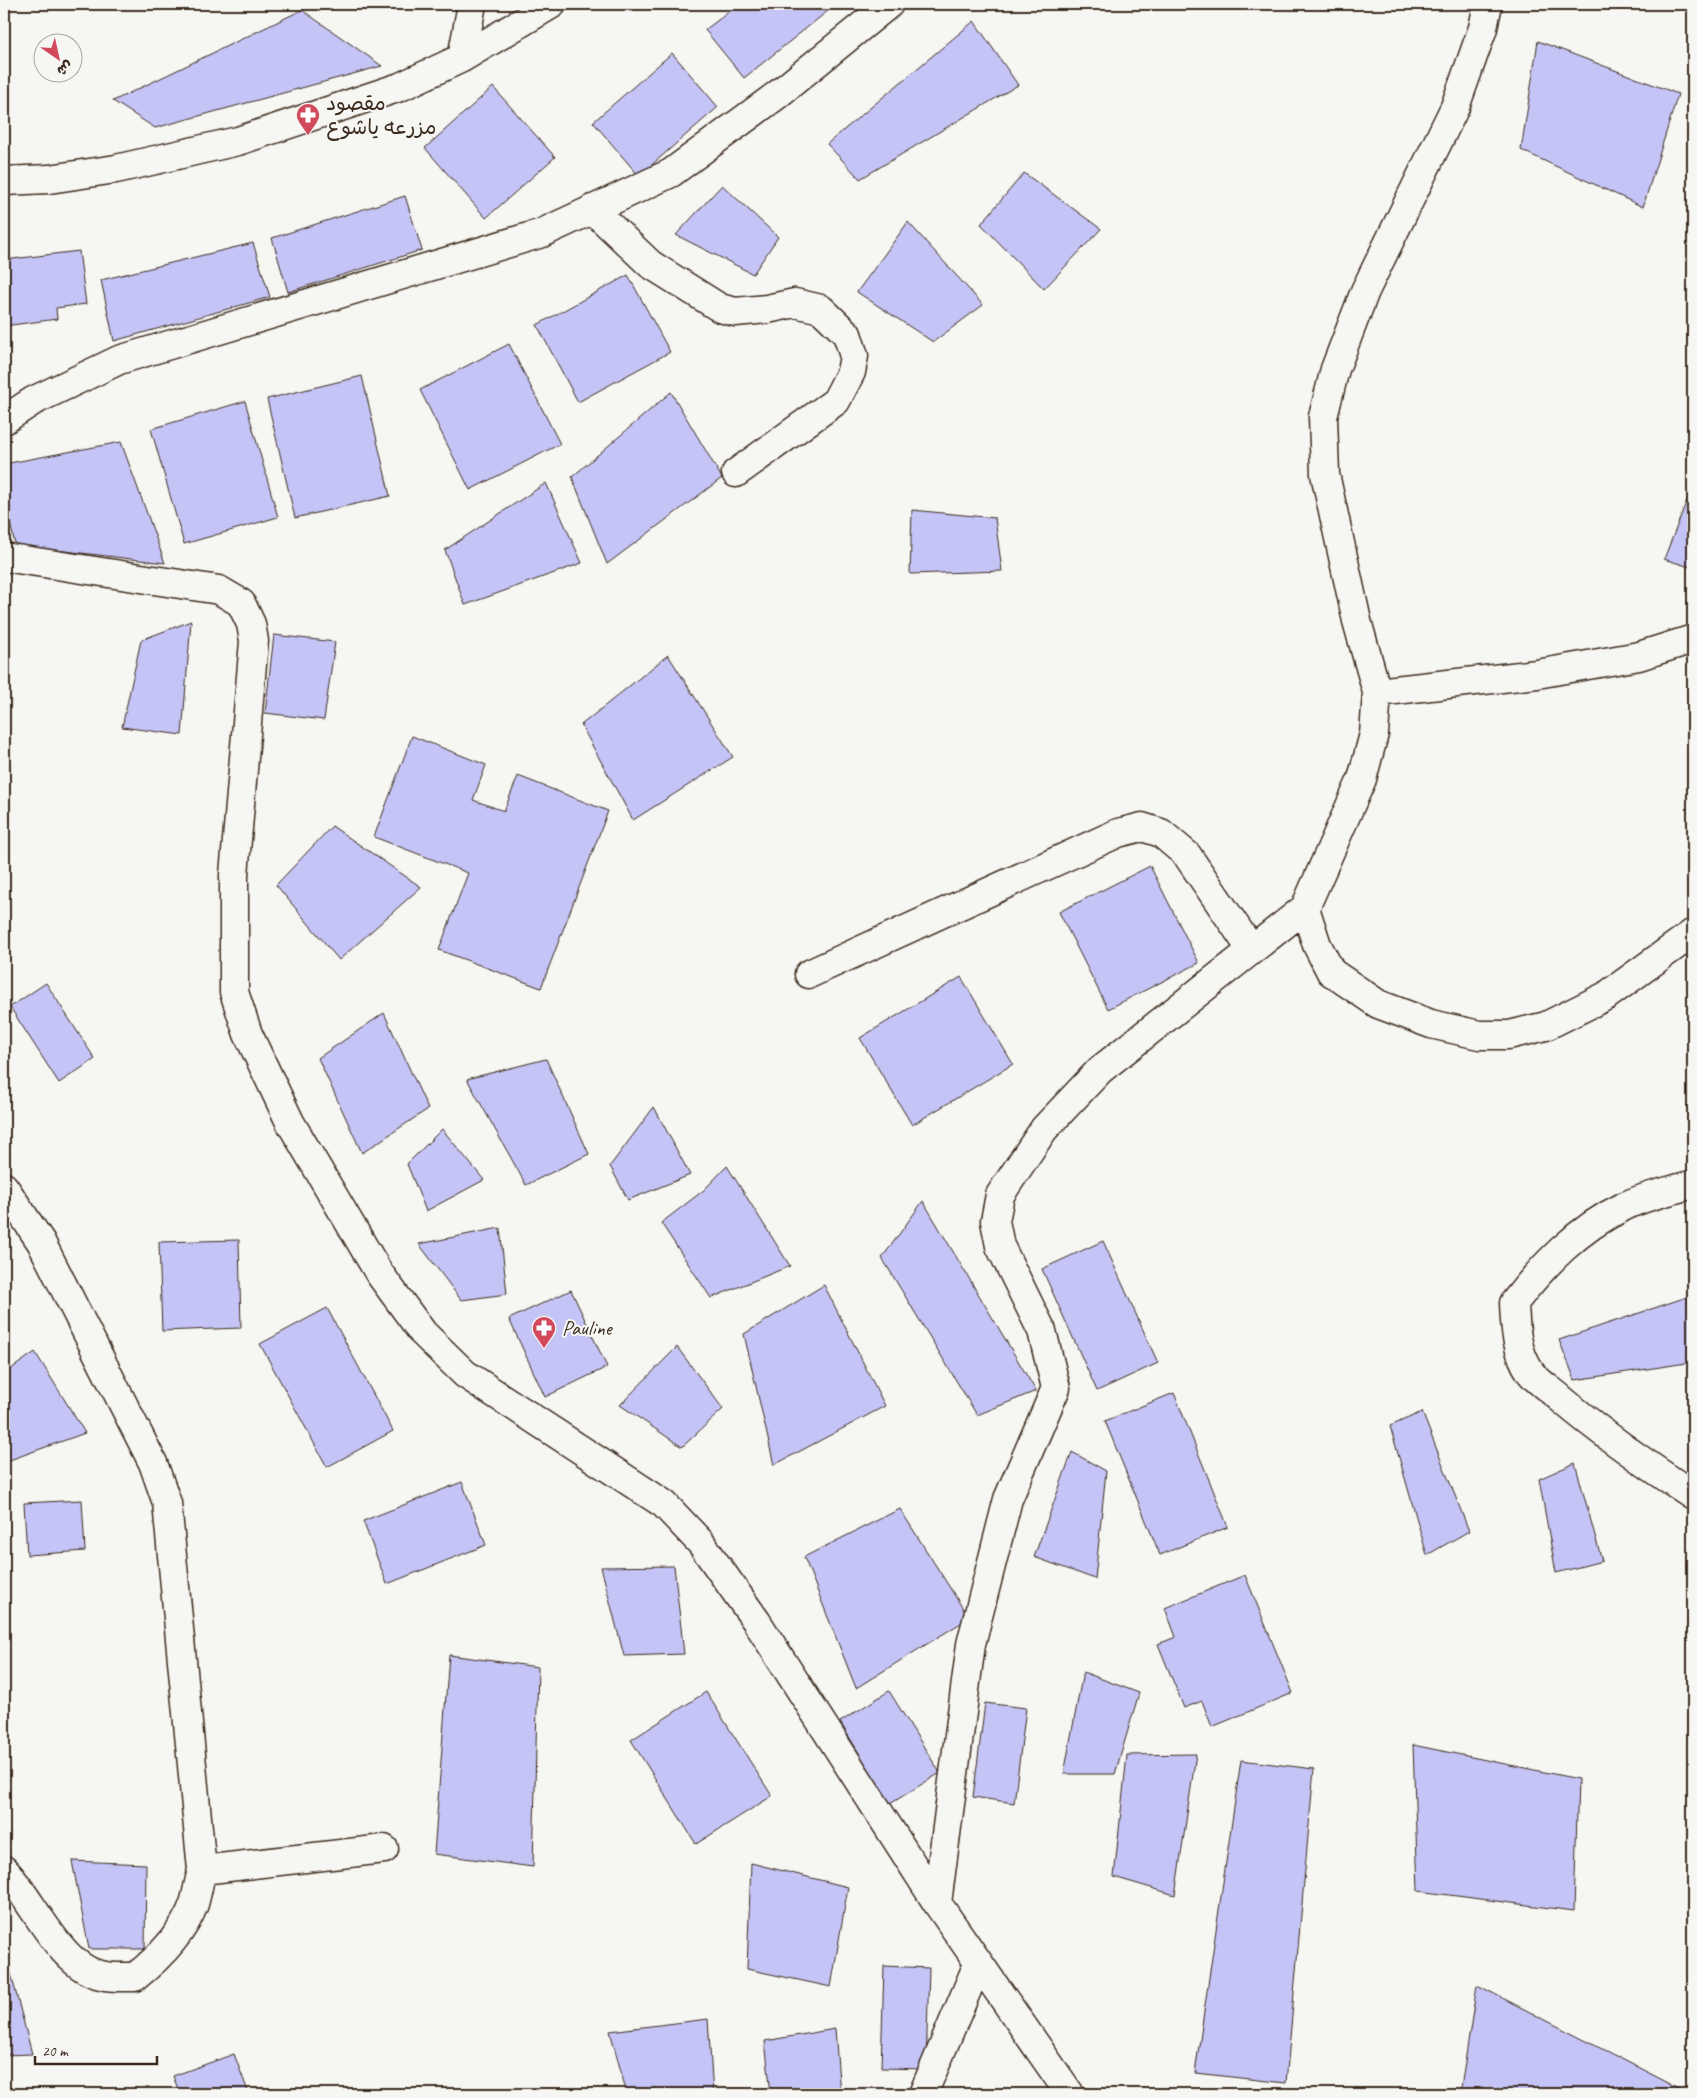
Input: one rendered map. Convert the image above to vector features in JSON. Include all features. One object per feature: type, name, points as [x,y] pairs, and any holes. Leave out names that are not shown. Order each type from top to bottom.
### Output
[{"type":"street","points":[[462,58],[472,4]]},
{"type":"street","points":[[4,182],[48,179],[116,169],[238,141],[400,87],[462,58],[552,4]]},
{"type":"street","points":[[4,420],[33,401],[119,360],[542,233],[671,172],[777,95],[889,4]]},
{"type":"street","points":[[937,1903],[971,1644],[1008,1499],[1056,1388],[1042,1331],[1000,1246],[995,1221],[1000,1195],[1044,1129],[1100,1070],[1305,908],[1362,779],[1374,734],[1377,692],[1357,621],[1325,474],[1323,417],[1335,369],[1365,291],[1455,107],[1483,28],[1488,4]]},
{"type":"street","points":[[592,209],[650,264],[720,308],[734,312],[767,309],[795,303],[821,309],[847,334],[854,356],[851,372],[836,402],[736,473]]},
{"type":"street","points":[[4,557],[219,590],[241,603],[251,624],[254,641],[234,875],[234,992],[248,1034],[290,1122],[379,1273],[424,1333],[465,1374],[664,1504],[701,1543],[757,1622],[937,1903],[1070,2094]]},
{"type":"street","points":[[1377,692],[1537,674],[1639,656],[1693,639]]},
{"type":"street","points":[[809,974],[1118,832],[1142,827],[1161,832],[1187,855],[1251,949]]},
{"type":"street","points":[[1305,908],[1317,945],[1331,972],[1378,1004],[1431,1024],[1479,1035],[1509,1036],[1546,1026],[1606,996],[1693,932]]},
{"type":"street","points":[[1693,1184],[1624,1206],[1576,1236],[1546,1265],[1514,1303],[1515,1330],[1518,1345],[1531,1373],[1594,1427],[1693,1495]]},
{"type":"street","points":[[4,1187],[41,1242],[153,1463],[167,1503],[202,1870],[193,1906],[175,1938],[151,1964],[135,1977],[99,1975],[78,1964],[42,1926],[11,1877],[4,1870]]},
{"type":"street","points":[[202,1870],[384,1848]]},
{"type":"street","points":[[923,2094],[978,1964]]},
{"type":"building","points":[[739,4],[832,4],[834,6],[744,78],[705,30]]},
{"type":"building","points":[[302,10],[382,66],[155,128],[113,101]]},
{"type":"building","points":[[974,21],[1018,85],[860,179],[827,144]]},
{"type":"building","points":[[1538,41],[1678,94],[1643,207],[1521,150]]},
{"type":"building","points":[[672,53],[718,107],[639,176],[593,122]]},
{"type":"building","points":[[493,87],[555,157],[486,218],[425,148]]},
{"type":"building","points":[[1024,173],[1101,229],[1044,289],[981,224]]},
{"type":"building","points":[[722,185],[778,237],[753,274],[676,235]]},
{"type":"building","points":[[405,196],[422,250],[288,292],[272,238]]},
{"type":"building","points":[[908,222],[983,305],[933,342],[857,292]]},
{"type":"building","points":[[253,243],[270,297],[114,341],[101,280]]},
{"type":"building","points":[[79,251],[86,304],[56,308],[57,319],[4,326],[4,260]]},
{"type":"building","points":[[628,275],[670,352],[578,402],[537,325]]},
{"type":"building","points":[[509,344],[560,444],[470,490],[420,390]]},
{"type":"building","points":[[362,376],[390,496],[295,518],[267,399]]},
{"type":"building","points":[[671,392],[722,478],[607,564],[572,477]]},
{"type":"building","points":[[245,401],[278,517],[184,544],[151,429]]},
{"type":"building","points":[[121,442],[165,563],[15,545],[4,495],[4,464]]},
{"type":"building","points":[[546,483],[582,563],[465,605],[445,550]]},
{"type":"building","points":[[1691,490],[1693,491],[1693,568],[1664,559]]},
{"type":"building","points":[[912,510],[995,518],[1002,571],[910,574]]},
{"type":"building","points":[[191,621],[182,735],[122,727],[141,640]]},
{"type":"building","points":[[274,635],[335,642],[324,720],[265,713]]},
{"type":"building","points":[[668,655],[733,757],[633,820],[581,725]]},
{"type":"building","points":[[412,736],[486,765],[473,800],[504,811],[518,776],[608,811],[541,988],[439,950],[468,873],[374,837]]},
{"type":"building","points":[[332,826],[421,887],[339,960],[276,885]]},
{"type":"building","points":[[1150,866],[1199,963],[1108,1009],[1059,912]]},
{"type":"building","points":[[961,977],[1013,1064],[912,1125],[860,1038]]},
{"type":"building","points":[[46,983],[95,1059],[59,1083],[10,1007]]},
{"type":"building","points":[[384,1013],[428,1109],[362,1153],[318,1058]]},
{"type":"building","points":[[546,1059],[589,1154],[526,1185],[467,1079]]},
{"type":"building","points":[[654,1107],[690,1175],[628,1200],[610,1166]]},
{"type":"building","points":[[442,1129],[484,1180],[426,1211],[407,1164]]},
{"type":"building","points":[[727,1166],[790,1266],[711,1298],[661,1223],[704,1190]]},
{"type":"building","points":[[923,1201],[1036,1391],[977,1415],[882,1258]]},
{"type":"building","points":[[500,1228],[507,1294],[461,1300],[419,1244]]},
{"type":"building","points":[[239,1240],[241,1328],[162,1331],[159,1242]]},
{"type":"building","points":[[1103,1241],[1158,1363],[1097,1391],[1042,1269]]},
{"type":"building","points":[[824,1285],[885,1406],[774,1465],[744,1334]]},
{"type":"building","points":[[571,1290],[607,1367],[545,1397],[509,1319]]},
{"type":"building","points":[[1693,1295],[1693,1362],[1575,1380],[1559,1340]]},
{"type":"building","points":[[327,1308],[393,1431],[327,1467],[260,1344]]},
{"type":"building","points":[[677,1347],[723,1409],[682,1447],[620,1405]]},
{"type":"building","points":[[35,1352],[85,1433],[4,1462],[4,1374]]},
{"type":"building","points":[[1174,1393],[1228,1527],[1160,1555],[1105,1421]]},
{"type":"building","points":[[1422,1412],[1469,1531],[1427,1555],[1390,1426]]},
{"type":"building","points":[[1072,1452],[1106,1471],[1095,1579],[1034,1557]]},
{"type":"building","points":[[1575,1463],[1602,1561],[1556,1573],[1539,1479]]},
{"type":"building","points":[[462,1482],[486,1545],[387,1584],[363,1521]]},
{"type":"building","points":[[82,1500],[85,1551],[27,1555],[24,1503]]},
{"type":"building","points":[[900,1509],[969,1618],[856,1688],[804,1557]]},
{"type":"building","points":[[674,1566],[684,1654],[624,1656],[601,1567]]},
{"type":"building","points":[[1245,1575],[1293,1693],[1212,1727],[1202,1701],[1184,1708],[1158,1644],[1176,1637],[1165,1608]]},
{"type":"building","points":[[449,1655],[538,1667],[533,1867],[434,1854]]},
{"type":"building","points":[[1083,1672],[1139,1693],[1115,1774],[1064,1774]]},
{"type":"building","points":[[889,1691],[940,1773],[890,1804],[840,1722]]},
{"type":"building","points":[[706,1692],[772,1796],[696,1844],[631,1740]]},
{"type":"building","points":[[985,1703],[1026,1708],[1014,1803],[973,1797]]},
{"type":"building","points":[[1413,1745],[1578,1779],[1574,1911],[1418,1891]]},
{"type":"building","points":[[1196,1754],[1175,1895],[1114,1877],[1127,1755]]},
{"type":"building","points":[[1241,1760],[1314,1769],[1286,2083],[1195,2073]]},
{"type":"building","points":[[72,1861],[146,1864],[145,1949],[89,1949]]},
{"type":"building","points":[[751,1863],[848,1887],[831,1987],[747,1969]]},
{"type":"building","points":[[884,1966],[929,1968],[926,2069],[881,2068]]},
{"type":"building","points":[[4,1970],[10,1970],[32,2054],[4,2055]]},
{"type":"building","points":[[1477,1985],[1690,2094],[1460,2094]]},
{"type":"building","points":[[708,2019],[713,2094],[627,2094],[610,2031]]},
{"type":"building","points":[[835,2029],[840,2094],[771,2094],[765,2041]]},
{"type":"building","points":[[234,2054],[249,2094],[180,2094],[173,2076]]},
{"type":"building","points":[[1146,2090],[1189,2094],[1145,2094]]},
{"type":"place","name":"مقصود مزرعه ياشوع","points":[[308,136]]},
{"type":"place","name":"Pauline","points":[[544,1349]]}]
